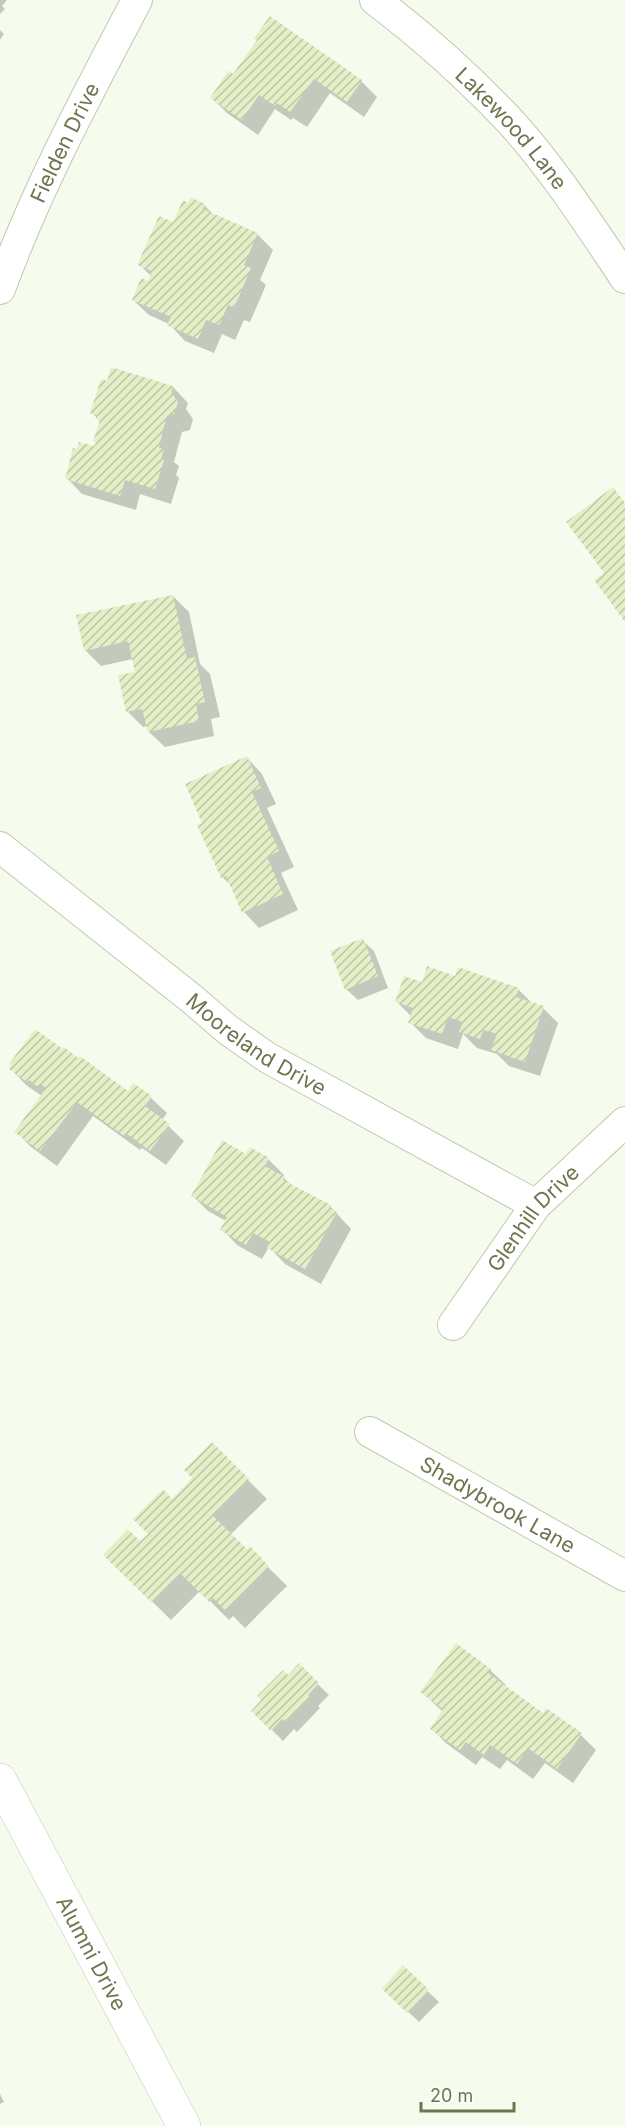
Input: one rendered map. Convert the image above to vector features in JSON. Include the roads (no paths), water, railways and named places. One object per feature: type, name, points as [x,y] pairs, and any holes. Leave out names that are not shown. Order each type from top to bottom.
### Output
[{"type":"main road","name":"Alumni Drive","points":[[0,1780],[184,2126]]},
{"type":"street","name":"Fielden Drive","points":[[0,289],[14,250],[62,144],[137,0]]},
{"type":"street","name":"Lakewood Lane","points":[[391,5],[509,121],[546,167],[625,278]]},
{"type":"street","name":"Mooreland Drive","points":[[0,844],[228,1030],[268,1058],[536,1205]]},
{"type":"street","name":"Glenhill Drive","points":[[453,1325],[536,1205],[625,1122]]},
{"type":"street","name":"Shadybrook Lane","points":[[370,1432],[625,1576]]}]
